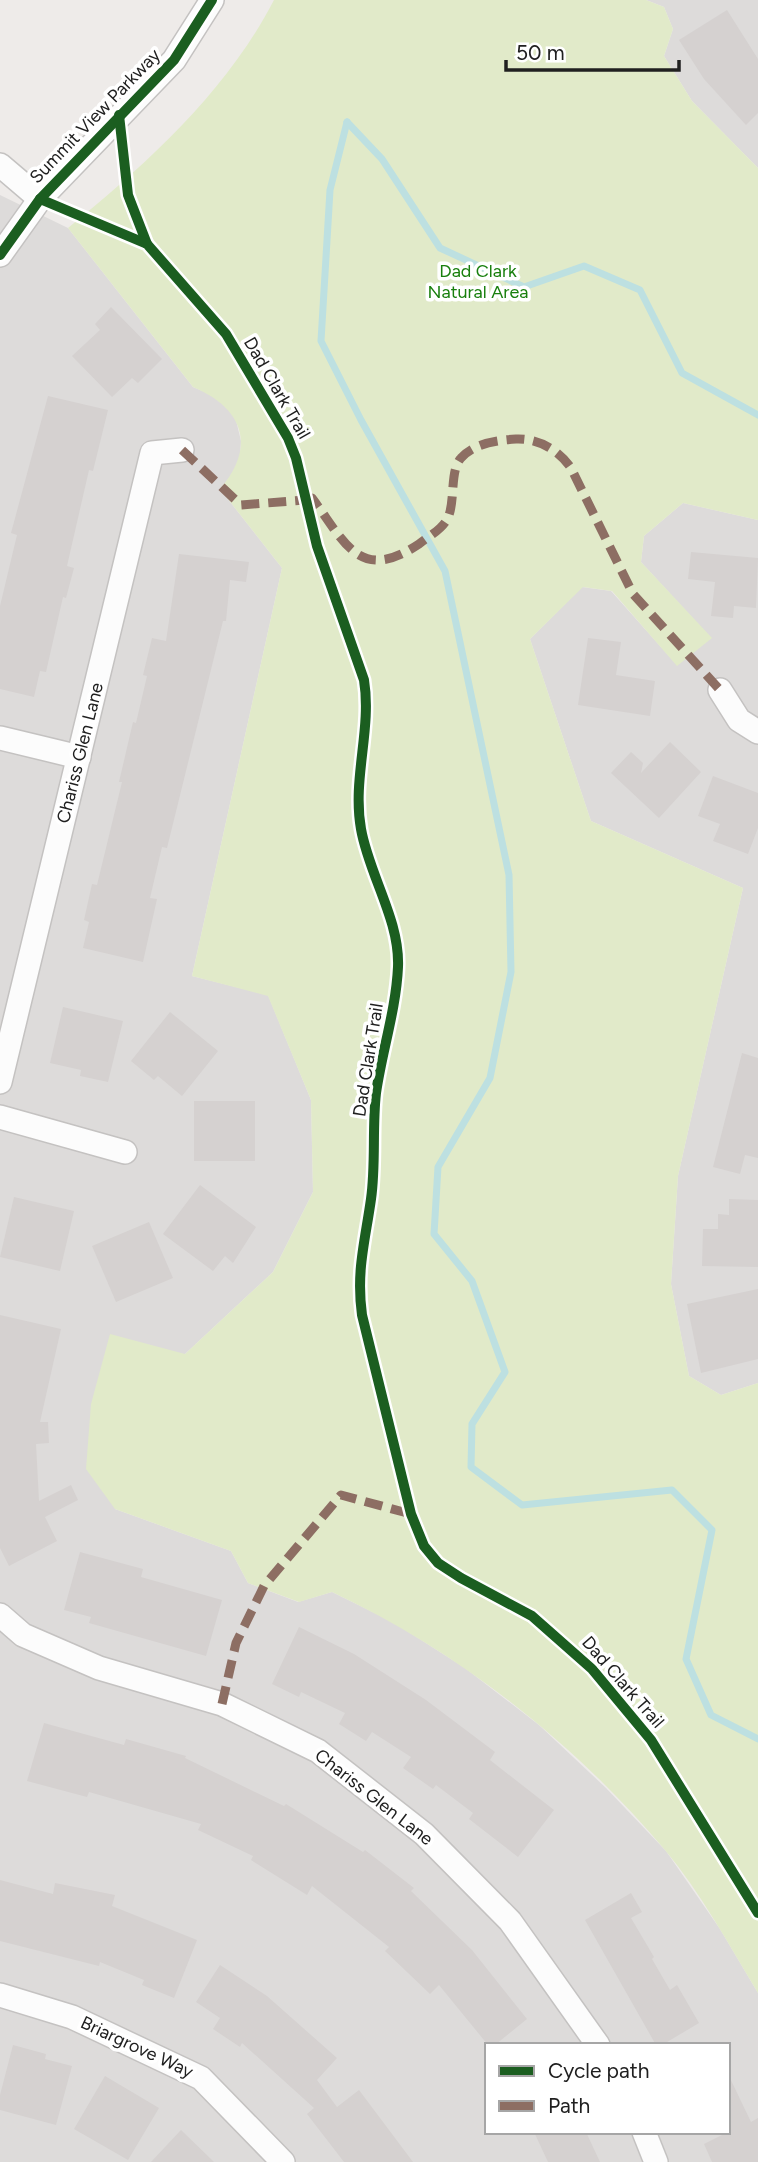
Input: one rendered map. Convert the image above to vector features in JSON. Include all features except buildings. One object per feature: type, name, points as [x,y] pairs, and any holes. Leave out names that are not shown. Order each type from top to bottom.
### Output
[{"type":"street","name":"Summit View Parkway","points":[[0,255],[40,199],[174,60],[212,0]]},
{"type":"street","points":[[0,165],[40,199]]},
{"type":"street","name":"Chariss Glen Lane","points":[[0,1082],[152,453],[182,450]]},
{"type":"street","points":[[720,690],[739,720],[758,732]]},
{"type":"street","points":[[0,738],[79,757]]},
{"type":"street","points":[[0,1117],[125,1152]]},
{"type":"street","name":"Chariss Glen Lane","points":[[0,1615],[23,1635],[87,1663],[222,1704],[318,1751],[424,1834],[510,1921],[597,2043]]},
{"type":"street","name":"Briargrove Way","points":[[0,1995],[72,2017],[201,2078],[283,2162]]},
{"type":"street","points":[[645,2134],[656,2162]]},
{"type":"shaded area","points":[[646,0],[758,0],[758,168],[692,101],[664,56],[673,29],[664,7]]},
{"type":"shaded area","points":[[0,195],[68,228],[193,387],[217,397],[235,416],[241,441],[240,458],[235,471],[220,489],[282,568],[192,976],[268,995],[311,1100],[313,1192],[273,1272],[185,1354],[115,1509],[231,1551],[248,1583],[298,1602],[332,1592],[393,1622],[465,1668],[539,1725],[606,1788],[666,1851],[720,1929],[758,1993],[758,2162],[0,2162]]},
{"type":"shaded area","points":[[683,503],[758,520],[758,1383],[721,1395],[689,1376],[671,1284],[678,1176],[743,888],[591,821],[530,639],[582,587],[611,591],[677,665],[711,638],[641,562],[644,536]]},
{"type":"green space","name":"Dad Clark Natural Area","points":[[274,0],[646,0],[664,7],[673,29],[664,56],[692,101],[758,168],[758,520],[683,503],[644,536],[641,562],[712,638],[677,666],[612,591],[583,587],[530,639],[591,821],[743,888],[678,1176],[671,1284],[689,1376],[721,1395],[758,1383],[758,1993],[703,1901],[665,1850],[630,1810],[592,1773],[512,1703],[425,1642],[332,1592],[299,1602],[248,1583],[231,1551],[115,1509],[86,1469],[91,1404],[110,1334],[185,1354],[273,1272],[313,1192],[311,1100],[268,996],[192,976],[282,568],[220,489],[232,473],[241,443],[233,417],[224,406],[193,387],[68,228],[156,152],[183,124],[233,65]]},
{"type":"waterway","points":[[347,122],[330,190],[321,341],[361,420],[445,571],[509,875],[511,972],[490,1078],[438,1167],[434,1234],[472,1281],[505,1372],[472,1424],[471,1467],[522,1505],[672,1490],[712,1530],[686,1659],[711,1715],[758,1739]]},
{"type":"waterway","points":[[347,122],[382,159],[440,248],[524,287],[584,266],[640,290],[682,373],[758,415]]},
{"type":"marked path","points":[[305,498],[312,498],[334,529],[355,552],[367,559],[382,560],[399,555],[419,544],[444,524],[451,508],[455,470],[466,453],[487,443],[509,439],[524,439],[547,446],[571,468],[633,594],[720,690]]},
{"type":"marked path","points":[[182,450],[241,505],[305,500]]},
{"type":"marked path","points":[[222,1704],[236,1643],[264,1586],[341,1495],[411,1514]]},
{"type":"cycle path","points":[[0,255],[40,199],[174,60],[212,0]]},
{"type":"cycle path","points":[[119,115],[128,195],[147,244]]},
{"type":"cycle path","name":"Dad Clark Trail","points":[[40,199],[147,244],[226,334],[288,438],[296,458],[317,546],[364,680],[366,717],[359,792],[361,829],[394,932],[398,967],[395,999],[376,1093],[372,1186],[362,1257],[360,1299],[411,1514],[424,1546],[438,1563],[461,1578],[532,1616],[592,1669],[651,1740],[758,1913]]}]
